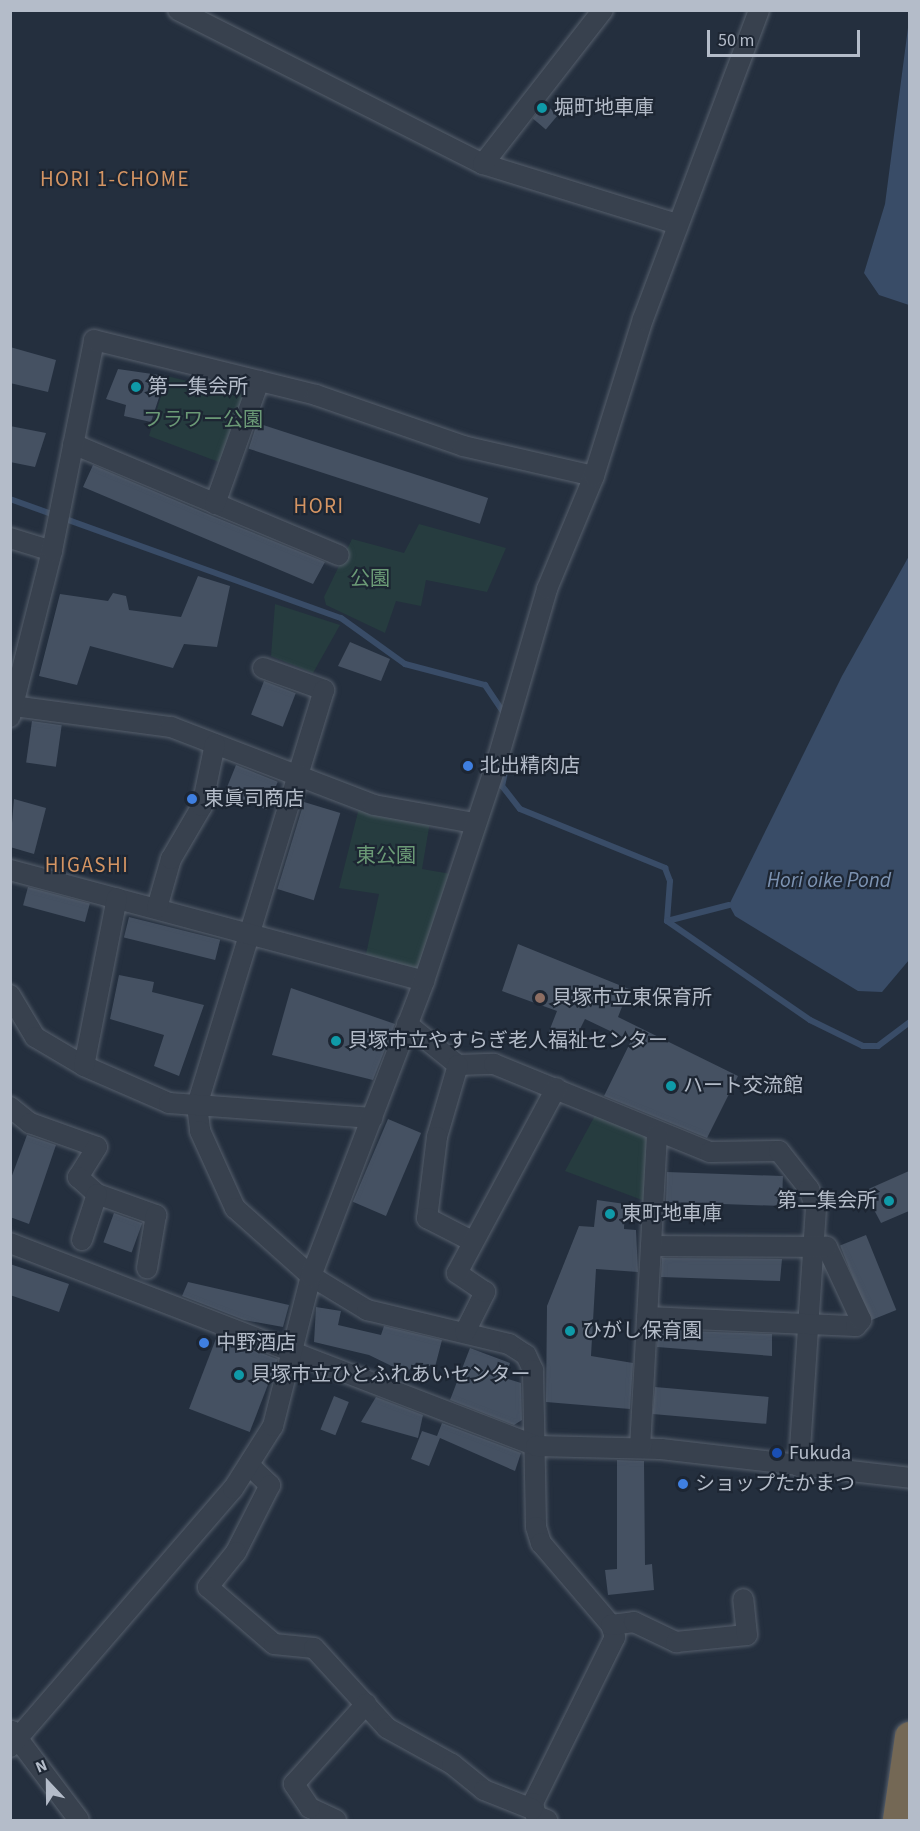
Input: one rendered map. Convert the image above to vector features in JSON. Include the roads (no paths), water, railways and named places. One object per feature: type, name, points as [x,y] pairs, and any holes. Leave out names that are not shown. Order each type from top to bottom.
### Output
[{"type":"highway","points":[[898,1821],[909,1737]]},
{"type":"street","points":[[178,10],[483,164],[677,224]]},
{"type":"street","points":[[483,164],[603,10]]},
{"type":"street","points":[[79,1821],[13,1739],[250,1466],[283,1399],[289,1354],[311,1276],[424,981],[547,589],[594,476],[677,224],[759,10]]},
{"type":"street","points":[[474,823],[374,805],[171,727],[12,712],[52,551],[94,340],[259,381],[463,446],[594,476]]},
{"type":"street","points":[[215,504],[259,381]]},
{"type":"street","points":[[73,444],[339,555]]},
{"type":"street","points":[[10,538],[52,551]]},
{"type":"street","points":[[250,1466],[270,1485],[236,1552],[208,1587],[274,1644],[314,1648],[387,1728],[452,1764],[484,1790],[539,1815],[615,1637],[611,1624],[541,1543],[536,1527],[534,1370],[526,1355],[509,1344],[368,1310],[311,1276],[235,1208],[204,1141],[197,1105],[252,932],[324,690],[263,668]]},
{"type":"street","points":[[157,908],[171,859],[202,806],[214,744]]},
{"type":"street","points":[[10,870],[252,932],[424,981]]},
{"type":"street","points":[[84,1066],[117,897]]},
{"type":"street","points":[[10,995],[35,1037],[84,1066],[169,1103],[372,1118]]},
{"type":"street","points":[[407,1024],[458,1065],[494,1064],[556,1088],[657,1134],[710,1152],[779,1151],[816,1208],[799,1466]]},
{"type":"street","points":[[458,1065],[437,1137],[427,1218],[472,1241]]},
{"type":"street","points":[[465,1332],[484,1292],[457,1273],[472,1241],[556,1088]]},
{"type":"street","points":[[10,1107],[30,1123],[97,1147],[78,1176],[97,1194],[156,1215],[147,1268]]},
{"type":"street","points":[[640,1448],[657,1134]]},
{"type":"street","points":[[82,1240],[97,1194]]},
{"type":"street","points":[[10,1243],[289,1354],[536,1446],[640,1448],[909,1478]]},
{"type":"street","points":[[647,1317],[856,1326],[861,1320],[827,1247],[813,1250],[651,1246]]},
{"type":"street","points":[[611,1624],[634,1622],[676,1642],[747,1635],[743,1599]]},
{"type":"street","points":[[336,1820],[310,1808],[294,1784],[366,1704]]},
{"type":"water","points":[[909,20],[910,305],[879,295],[864,273],[885,204]]},
{"type":"water","name":"Hori oike Pond","points":[[909,556],[909,960],[882,992],[858,991],[735,916],[729,905],[842,676]]},
{"type":"waterway","points":[[10,499],[341,618],[405,664],[485,685],[505,715]]},
{"type":"waterway","points":[[508,758],[502,786],[520,809],[665,868],[670,881],[667,921],[729,905]]},
{"type":"waterway","points":[[667,921],[810,1020],[863,1046],[878,1046],[910,1022]]},
{"type":"place","name":"堀町地車庫","points":[[542,108]]},
{"type":"place","name":"第一集会所","points":[[136,387]]},
{"type":"place","name":"北出精肉店","points":[[468,766]]},
{"type":"place","name":"東眞司商店","points":[[192,799]]},
{"type":"place","name":"貝塚市立東保育所","points":[[540,998]]},
{"type":"place","name":"貝塚市立やすらぎ老人福祉センター","points":[[336,1041]]},
{"type":"place","name":"ハート交流館","points":[[671,1086]]},
{"type":"place","name":"第二集会所","points":[[889,1201]]},
{"type":"place","name":"東町地車庫","points":[[610,1214]]},
{"type":"place","name":"ひがし保育園","points":[[570,1331]]},
{"type":"place","name":"中野酒店","points":[[204,1343]]},
{"type":"place","name":"貝塚市立ひとふれあいセンター","points":[[239,1375]]},
{"type":"place","name":"Fukuda","points":[[777,1453]]},
{"type":"place","name":"ショップたかまつ","points":[[683,1484]]},
{"type":"district","name":"HORI 1-CHOME","points":[[115,179]]},
{"type":"district","name":"HORI","points":[[319,506]]},
{"type":"district","name":"HIGASHI","points":[[87,865]]},
{"type":"park label","name":"フラワー公園","points":[[203,420]]},
{"type":"park label","name":"公園","points":[[370,579]]},
{"type":"park label","name":"東公園","points":[[386,856]]}]
